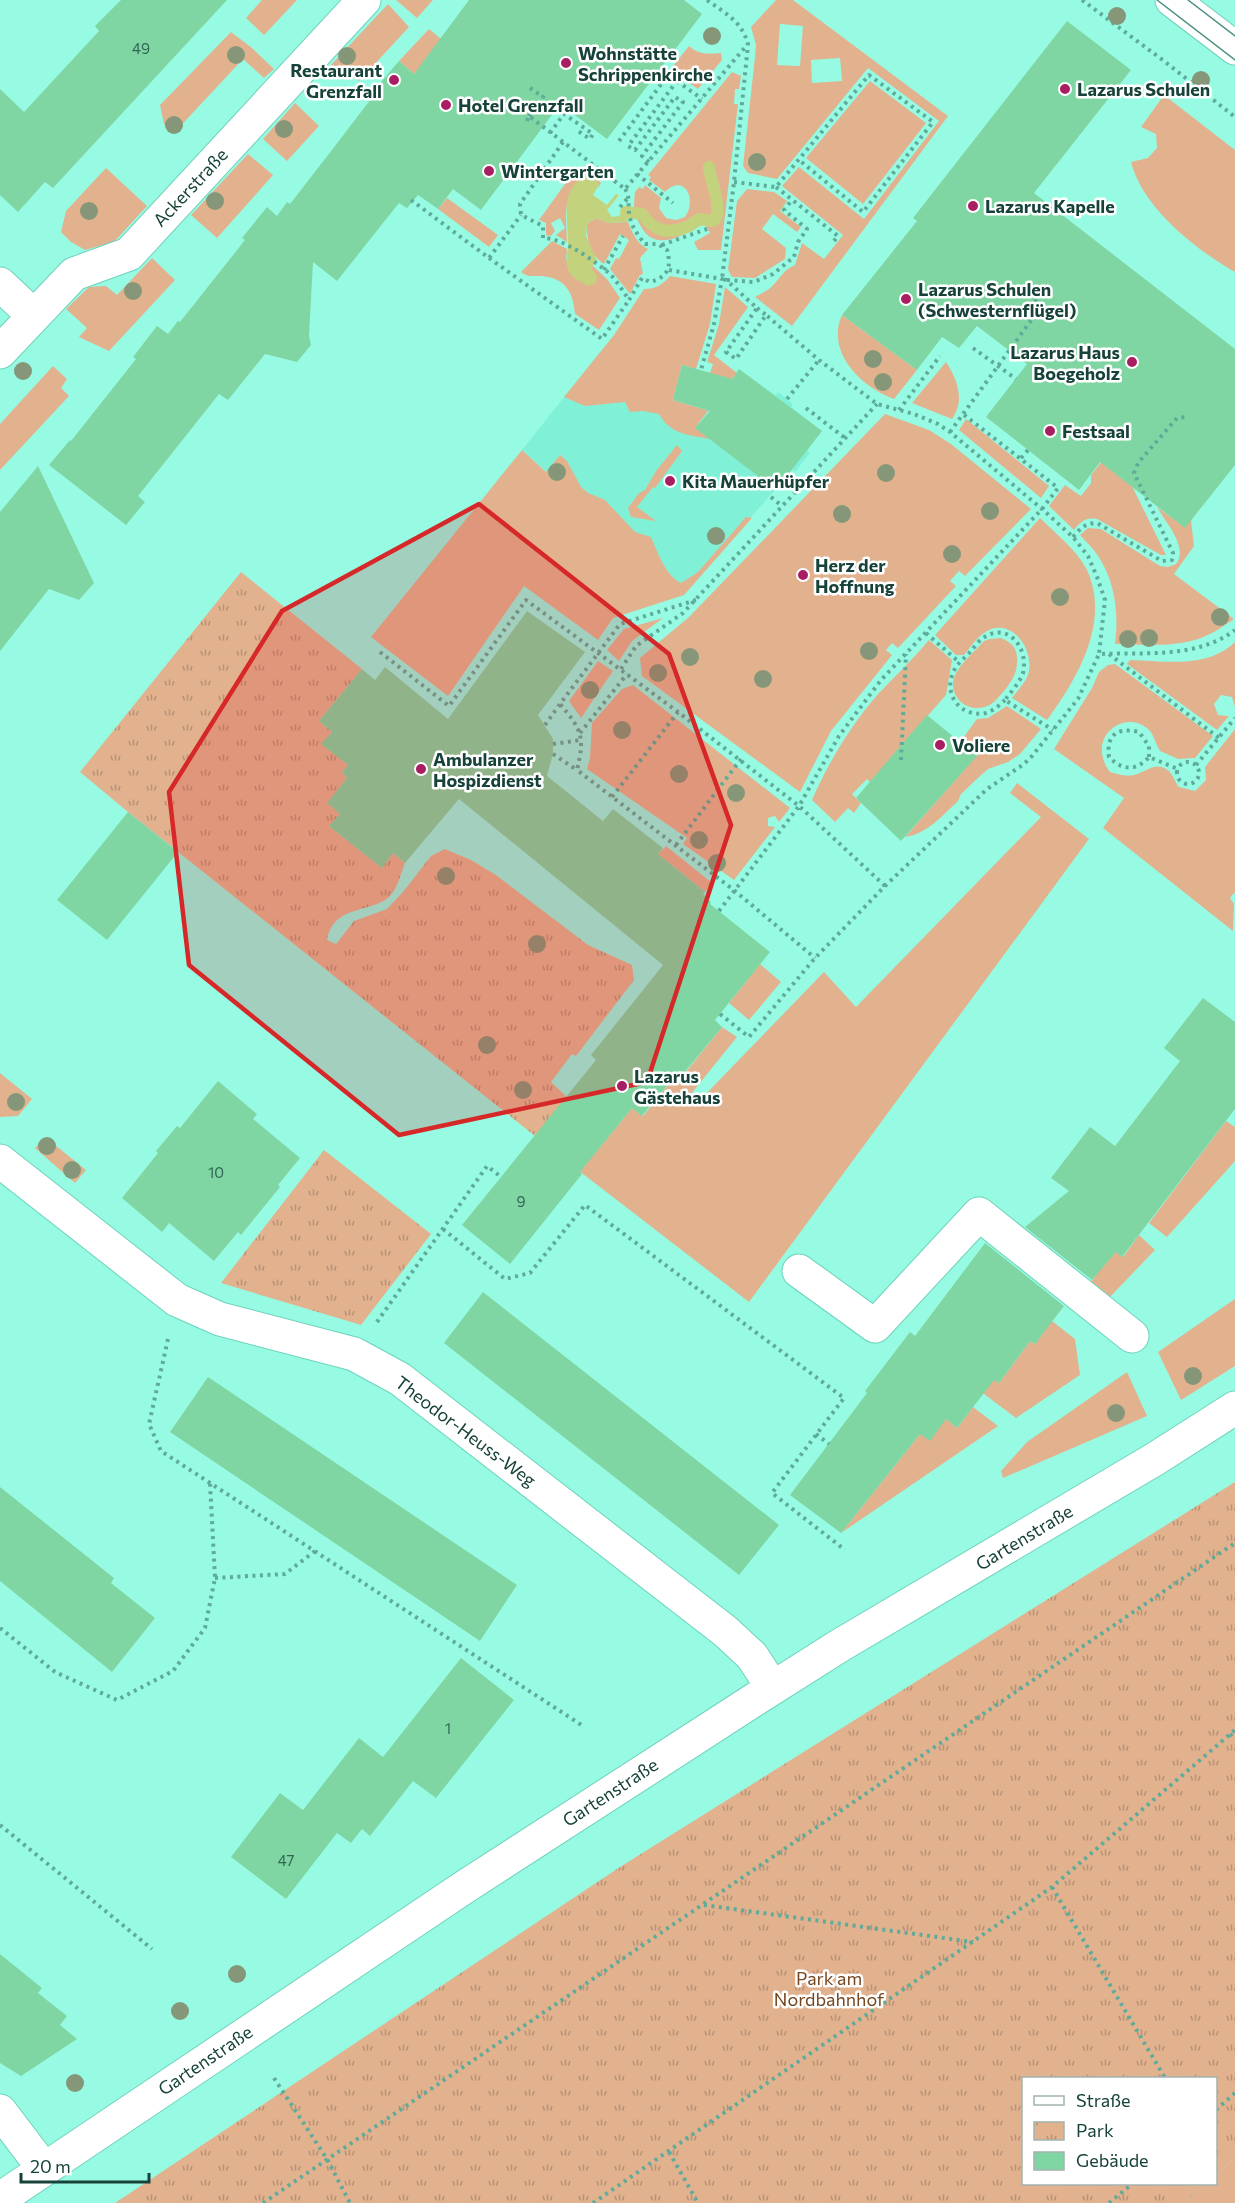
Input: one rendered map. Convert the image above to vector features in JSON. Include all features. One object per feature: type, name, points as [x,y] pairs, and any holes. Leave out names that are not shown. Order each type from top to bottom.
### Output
[{"type":"street","name":"Ackerstraße","points":[[0,352],[74,274],[129,254],[364,0]]},
{"type":"street","points":[[1172,0],[1235,48]]},
{"type":"street","points":[[0,284],[34,316]]},
{"type":"street","name":"Theodor-Heuss-Weg","points":[[0,1161],[177,1300],[220,1319],[354,1354],[400,1378],[725,1631],[752,1656],[773,1688]]},
{"type":"street","points":[[799,1271],[875,1326],[979,1214],[1132,1336]]},
{"type":"street","name":"Gartenstraße","points":[[0,2199],[463,1888],[773,1688],[839,1646],[1155,1459],[1235,1408]]},
{"type":"street","points":[[0,2111],[44,2169]]},
{"type":"path","points":[[701,370],[724,280],[748,45],[745,32],[737,22],[707,0]]},
{"type":"path","points":[[1082,0],[1164,60],[1235,117]]},
{"type":"path","points":[[625,189],[748,45]]},
{"type":"path","points":[[657,74],[665,79]]},
{"type":"path","points":[[619,141],[668,75],[702,99]]},
{"type":"path","points":[[776,187],[869,75],[933,122],[863,212],[799,160]]},
{"type":"path","points":[[648,162],[642,156],[683,102],[675,96],[635,150],[628,146],[677,81]]},
{"type":"path","points":[[530,88],[545,95],[528,118],[625,189],[630,218],[645,244],[661,245],[707,229]]},
{"type":"path","points":[[550,133],[564,114],[593,134],[590,139],[578,131]]},
{"type":"path","points":[[489,258],[521,215],[520,204],[563,142]]},
{"type":"path","points":[[637,174],[673,203]]},
{"type":"path","points":[[734,182],[776,187],[838,236],[834,241]]},
{"type":"path","points":[[411,200],[602,339],[642,278],[650,282],[664,277],[669,270],[668,253],[661,245]]},
{"type":"path","points":[[620,207],[628,200]]},
{"type":"path","points":[[669,270],[724,280],[754,282],[773,274],[794,257],[798,242],[807,229],[784,210],[792,200]]},
{"type":"path","points":[[521,215],[543,226],[543,238],[555,238],[595,262],[610,274],[629,300]]},
{"type":"path","points":[[604,270],[623,236]]},
{"type":"path","points":[[720,1014],[749,1038],[814,958],[885,886],[987,789],[1024,764],[1077,699],[1099,654],[1105,600],[1088,556],[1072,537],[1042,509],[938,423],[878,404],[819,360],[724,280]]},
{"type":"path","points":[[950,432],[1035,315],[1036,297]]},
{"type":"path","points":[[758,308],[726,352],[736,359],[766,315]]},
{"type":"path","points":[[973,348],[1016,379]]},
{"type":"path","points":[[899,410],[940,356]]},
{"type":"path","points":[[787,399],[819,360]]},
{"type":"path","points":[[621,669],[636,645],[683,613],[878,404]]},
{"type":"path","points":[[806,408],[845,438]]},
{"type":"path","points":[[719,911],[799,806],[839,736],[881,680],[1042,509],[1058,488],[963,414]]},
{"type":"path","points":[[1072,537],[1082,526],[1097,523],[1162,561],[1172,560],[1173,553],[1134,473],[1138,463],[1177,417],[1188,417]]},
{"type":"path","points":[[1021,458],[1028,450]]},
{"type":"path","points":[[771,497],[782,506]]},
{"type":"path","points":[[380,652],[449,705],[526,600],[741,759],[799,806],[885,886]]},
{"type":"path","points":[[545,725],[620,624],[696,600]]},
{"type":"path","points":[[1099,654],[1178,652],[1210,645],[1235,630]]},
{"type":"path","points":[[926,633],[959,662]]},
{"type":"path","points":[[995,633],[1015,640],[1022,648],[1024,662],[1022,676],[1005,700],[987,713],[974,713],[962,710],[950,690],[952,673],[959,662],[983,638],[995,633]]},
{"type":"path","points":[[1108,653],[1219,738]]},
{"type":"path","points":[[901,760],[906,654]]},
{"type":"path","points":[[580,734],[627,674]]},
{"type":"path","points":[[1005,700],[1053,730]]},
{"type":"path","points":[[560,704],[577,723],[580,734],[582,747],[577,770]]},
{"type":"path","points":[[612,797],[678,712]]},
{"type":"path","points":[[1196,765],[1235,718]]},
{"type":"path","points":[[1120,731],[1139,732],[1149,746],[1149,757],[1143,764],[1133,768],[1123,768],[1109,757],[1107,747],[1111,737],[1120,731]]},
{"type":"path","points":[[553,744],[581,740]]},
{"type":"path","points":[[553,754],[735,891],[814,958]]},
{"type":"path","points":[[1149,757],[1178,769]]},
{"type":"path","points":[[676,845],[741,759]]},
{"type":"path","points":[[1185,763],[1196,765],[1199,768],[1197,779],[1189,783],[1177,776],[1178,769],[1185,763]]},
{"type":"path","points":[[354,1354],[487,1166],[501,1178]]},
{"type":"path","points":[[443,1229],[505,1279],[530,1273],[585,1205],[844,1398],[772,1493],[845,1551]]},
{"type":"path","points":[[177,1300],[148,1424],[161,1451],[583,1726]]},
{"type":"path","points":[[816,1434],[829,1444]]},
{"type":"path","points":[[0,1628],[55,1672],[117,1700],[173,1671],[205,1628],[215,1578],[210,1482]]},
{"type":"path","points":[[263,2203],[1235,1543]]},
{"type":"path","points":[[215,1578],[285,1574],[315,1551]]},
{"type":"path","points":[[593,2203],[1052,1887],[1235,1730]]},
{"type":"path","points":[[1230,1734],[1235,1739]]},
{"type":"path","points":[[0,1825],[152,1949]]},
{"type":"path","points":[[1052,1887],[1164,2077]]},
{"type":"path","points":[[704,1905],[974,1942]]},
{"type":"path","points":[[274,2078],[327,2159],[350,2203]]},
{"type":"path","points":[[1217,2108],[1235,2093]]},
{"type":"path","points":[[669,2152],[698,2203]]},
{"type":"path","points":[[1109,2203],[1131,2185]]},
{"type":"highlighted area","points":[[479,504],[669,654],[731,825],[647,1082],[399,1135],[189,965],[169,792],[282,611]]},
{"type":"shaded area","points":[[586,177],[596,180],[599,184],[593,195],[607,205],[616,194],[619,195],[607,210],[612,217],[619,216],[623,211],[626,212],[628,222],[609,223],[596,218],[587,224],[586,236],[597,260],[591,269],[597,275],[596,283],[589,286],[571,275],[567,263],[568,197],[577,182]]},
{"type":"shaded area","name":"Kita Mauerhüpfer","points":[[600,352],[698,425],[739,369],[775,395],[778,392],[793,404],[791,407],[822,431],[807,450],[810,453],[795,472],[792,470],[684,595],[522,450]]},
{"type":"green space","points":[[262,0],[297,0],[264,35],[246,18]]},
{"type":"green space","points":[[396,0],[433,0],[417,18]]},
{"type":"green space","points":[[776,0],[793,0],[948,116],[792,326],[755,297],[769,289],[795,265],[802,243],[824,259],[843,235],[782,186],[799,167],[864,219],[939,121],[868,68],[777,179],[748,173],[743,166],[756,45],[751,27]],"holes":[[[780,24],[803,26],[800,66],[777,65]],[[840,58],[842,81],[812,83],[811,60]]]},
{"type":"green space","points":[[388,4],[409,27],[359,81],[331,65]]},
{"type":"green space","points":[[429,29],[446,43],[414,74],[399,61]]},
{"type":"green space","points":[[231,32],[274,69],[264,78],[243,59],[173,134],[164,124],[160,105]]},
{"type":"green space","points":[[689,46],[703,53],[721,53],[722,60],[698,89],[670,70]]},
{"type":"green space","points":[[732,72],[741,76],[739,89],[735,89],[734,104],[738,104],[721,250],[698,250],[694,242],[710,233],[704,224],[671,239],[655,239],[648,235],[637,219],[634,206],[635,192],[639,187],[643,189],[645,185],[661,198],[659,208],[666,218],[676,220],[685,217],[690,202],[687,190],[678,185],[665,192],[649,180],[651,177],[648,175]]},
{"type":"green space","points":[[870,81],[926,123],[863,204],[806,158]]},
{"type":"green space","points":[[1164,95],[1235,150],[1235,272],[1204,252],[1172,226],[1146,195],[1137,179],[1131,162],[1148,158],[1157,148],[1156,134],[1141,127]]},
{"type":"green space","points":[[295,103],[319,126],[287,161],[263,139]]},
{"type":"green space","points":[[248,154],[273,175],[217,238],[191,215]]},
{"type":"green space","points":[[106,168],[147,206],[114,242],[85,250],[71,242],[61,232],[66,211]]},
{"type":"green space","points":[[575,170],[593,175],[601,183],[597,190],[599,184],[581,178],[575,186],[566,208],[567,242],[556,235],[565,228],[560,218],[551,223],[555,231],[551,236],[546,235],[546,223],[539,220]]},
{"type":"green space","points":[[747,189],[774,192],[787,201],[780,211],[801,227],[797,232],[773,214],[762,229],[786,248],[785,259],[755,278],[732,277],[728,270],[737,201]]},
{"type":"green space","points":[[447,198],[498,235],[489,247],[438,209]]},
{"type":"green space","points":[[596,218],[609,223],[628,222],[638,241],[648,249],[640,258],[643,274],[640,275],[630,294],[610,269],[616,258],[619,259],[629,240],[620,234],[604,264],[599,261],[590,247],[587,235],[587,224]]},
{"type":"green space","points":[[552,241],[567,249],[566,260],[591,269],[593,266],[607,279],[620,298],[599,330],[575,314],[572,298],[566,286],[561,282],[548,277],[529,276],[521,272]]},
{"type":"green space","points":[[152,258],[175,280],[109,351],[79,337],[87,328],[66,309],[89,287],[106,286],[117,295]]},
{"type":"green space","points":[[670,276],[716,284],[710,324],[696,369],[682,365],[673,400],[706,410],[716,375],[710,373],[713,364],[707,362],[719,324],[725,287],[748,307],[714,355],[737,373],[695,428],[710,439],[674,430],[663,421],[659,414],[643,411],[630,412],[625,402],[585,406],[564,397],[614,335],[644,289],[658,286]]},
{"type":"green space","points":[[842,315],[917,370],[894,399],[870,386],[850,367],[838,342],[838,329]]},
{"type":"green space","points":[[946,362],[957,383],[959,398],[952,419],[912,403]]},
{"type":"green space","points":[[53,366],[67,379],[61,388],[69,396],[0,470],[0,424]]},
{"type":"green space","points":[[1149,401],[1131,484],[1166,555],[1161,555],[1097,519],[1084,521],[1074,530],[1049,506],[1065,485],[1081,496],[1091,483],[1091,475]]},
{"type":"green space","points":[[885,414],[929,430],[951,444],[1031,509],[965,576],[959,571],[950,581],[956,586],[898,648],[892,643],[886,650],[892,655],[831,731],[800,792],[642,676],[640,658],[689,617]]},
{"type":"green space","points":[[966,419],[1049,486],[1041,498],[959,430]]},
{"type":"green space","points":[[677,445],[682,451],[655,488],[653,487],[637,507],[656,521],[631,517],[628,508],[639,493],[645,490],[656,471]]},
{"type":"green space","points":[[522,450],[546,472],[560,455],[567,461],[581,487],[588,493],[605,500],[635,532],[651,537],[666,569],[681,583],[698,572],[746,517],[752,518],[684,595],[613,618],[598,640],[524,586],[448,696],[371,637]]},
{"type":"green space","points":[[1157,507],[1172,518],[1179,510],[1191,520],[1194,546],[1174,574],[1234,619],[1210,634],[1187,642],[1163,645],[1115,644],[1116,608],[1108,574],[1094,551],[1080,535],[1088,528],[1101,529],[1160,566],[1168,567],[1176,564],[1180,550],[1178,542]]},
{"type":"green space","points":[[1040,518],[1083,563],[1093,590],[1095,610],[1093,630],[1079,668],[1047,720],[1012,698],[1027,678],[1029,666],[1026,649],[1016,634],[1000,628],[991,629],[979,637],[964,655],[956,655],[935,635]]},
{"type":"green space","points":[[241,572],[362,669],[319,721],[332,732],[322,744],[348,765],[342,772],[347,778],[328,803],[340,814],[329,826],[382,868],[393,853],[405,863],[397,886],[389,897],[372,906],[344,915],[337,920],[327,940],[336,944],[354,921],[387,909],[431,856],[445,849],[471,860],[496,875],[588,945],[632,965],[634,980],[576,1056],[572,1054],[551,1082],[567,1097],[535,1136],[80,772]]},
{"type":"green space","points":[[663,618],[632,641],[619,661],[607,650],[624,629]]},
{"type":"green space","points":[[1001,638],[1012,644],[1017,653],[1017,666],[1013,678],[990,705],[979,708],[965,705],[955,695],[953,688],[956,673],[984,641]]},
{"type":"green space","points":[[929,640],[952,660],[946,695],[908,738],[926,753],[885,796],[867,779],[852,794],[861,803],[854,813],[848,808],[835,822],[812,800],[825,772],[849,731],[868,706]]},
{"type":"green space","points":[[1235,642],[1235,707],[1232,697],[1221,695],[1214,704],[1218,715],[1229,716],[1217,730],[1127,664],[1130,660],[1185,662],[1199,660],[1224,651]]},
{"type":"green space","points":[[598,661],[613,671],[581,718],[569,701]]},
{"type":"green space","points":[[1115,664],[1213,736],[1195,758],[1178,759],[1160,751],[1151,732],[1140,724],[1130,722],[1120,724],[1111,729],[1102,747],[1103,759],[1110,772],[1131,776],[1160,767],[1169,771],[1179,787],[1195,791],[1206,780],[1205,767],[1235,729],[1235,892],[1230,898],[1234,904],[1233,931],[1103,828],[1124,798],[1054,749],[1092,688],[1099,672],[1108,665]]},
{"type":"green space","points":[[633,685],[790,808],[779,822],[775,816],[768,818],[768,826],[775,827],[734,880],[683,844],[687,838],[587,769],[592,723],[622,689]]},
{"type":"green space","points":[[1007,706],[1041,729],[1020,754],[1008,762],[988,769],[980,776],[934,823],[920,832],[905,837],[980,752],[963,738],[977,719],[988,718]]},
{"type":"green space","points":[[1017,783],[1089,839],[749,1302],[574,1167],[596,1152],[632,1108],[643,1116],[679,1071],[684,1074],[722,1027],[737,1037],[691,1094],[699,1101],[824,972],[856,1007],[1041,817],[1010,793]]},
{"type":"green space","points":[[666,846],[712,883],[705,892],[668,862],[665,864],[656,856]]},
{"type":"green space","points":[[760,964],[781,982],[749,1020],[729,1003]]},
{"type":"green space","points":[[0,1073],[32,1099],[18,1116],[0,1117]]},
{"type":"green space","points":[[1226,1121],[1235,1127],[1235,1161],[1167,1237],[1149,1223]]},
{"type":"green space","points":[[45,1137],[86,1170],[75,1183],[35,1148]]},
{"type":"green space","points":[[324,1150],[431,1234],[361,1325],[221,1283]]},
{"type":"green space","points":[[1139,1235],[1155,1250],[1109,1298],[1091,1282],[1114,1250],[1123,1257]]},
{"type":"green space","points":[[1235,1299],[1235,1366],[1181,1400],[1158,1352]]},
{"type":"green space","points":[[1052,1321],[1075,1339],[1080,1375],[1016,1418],[980,1391],[991,1377],[999,1383],[1030,1341],[1035,1344]]},
{"type":"green space","points":[[1127,1372],[1147,1416],[1003,1478],[1001,1471],[1027,1442]]},
{"type":"green space","points":[[973,1407],[998,1426],[841,1533],[920,1434],[946,1419],[957,1428]]},
{"type":"green space","name":"Park am Nordbahnhof","points":[[1235,1482],[1235,2158],[1217,2174],[1217,2077],[1022,2077],[1022,2185],[1205,2185],[1184,2203],[115,2203],[620,1867]]},
{"type":"green space","points":[[1235,2158],[1235,2203],[1184,2203],[1205,2185],[1217,2185],[1217,2174]]},
{"type":"building","points":[[121,0],[227,0],[53,188],[45,182],[18,212],[0,195],[0,89],[24,112],[99,31],[95,26]]},
{"type":"building","points":[[469,0],[684,0],[702,14],[607,139],[560,104],[481,210],[453,189],[438,209],[418,195],[407,208],[399,203],[337,281],[313,262],[309,336],[311,345],[297,362],[265,354],[228,400],[219,394],[138,496],[145,502],[126,525],[49,465],[136,359],[133,357],[157,326],[168,334],[178,321],[180,322],[245,240],[242,238],[267,207],[277,216],[287,202],[290,204],[377,91],[375,89],[399,61],[414,74]]},
{"type":"building","points":[[1067,21],[1131,70],[1034,193],[1235,349],[1235,465],[1185,528],[1100,462],[1079,490],[986,417],[1027,364],[977,326],[959,348],[942,337],[917,370],[842,315],[917,221],[913,218]]},
{"type":"building","points":[[682,365],[733,379],[739,369],[822,431],[776,490],[695,428],[710,411],[673,400]]},
{"type":"building","points":[[38,466],[94,583],[79,600],[49,589],[0,651],[0,512]]},
{"type":"building","points":[[527,611],[585,652],[538,715],[553,739],[553,754],[547,776],[603,821],[613,809],[663,848],[658,854],[705,892],[703,894],[711,902],[710,904],[770,952],[715,1020],[722,1027],[683,1074],[679,1071],[642,1116],[632,1108],[510,1264],[462,1225],[596,1060],[591,1055],[663,965],[459,799],[405,863],[393,853],[382,868],[329,826],[340,814],[327,803],[347,778],[342,772],[348,765],[321,744],[332,732],[319,721],[362,669],[375,680],[385,667],[448,719]]},
{"type":"building","points":[[927,715],[977,756],[901,841],[856,798]]},
{"type":"building","points":[[128,812],[178,852],[107,940],[57,900]]},
{"type":"building","points":[[1203,998],[1235,1022],[1235,1109],[1122,1257],[1116,1252],[1092,1280],[1025,1227],[1069,1191],[1051,1178],[1090,1127],[1115,1146],[1180,1061],[1164,1048]]},
{"type":"building","points":[[218,1081],[257,1114],[253,1119],[300,1158],[241,1235],[238,1232],[214,1261],[169,1223],[162,1232],[122,1198],[158,1153],[156,1151],[177,1126],[180,1128]]},
{"type":"building","points":[[985,1243],[1064,1306],[1035,1344],[1030,1341],[999,1383],[994,1380],[957,1428],[946,1419],[930,1441],[920,1434],[841,1533],[790,1495],[910,1332],[915,1336]]},
{"type":"building","points":[[483,1292],[779,1525],[739,1575],[444,1343]]},
{"type":"building","points":[[208,1377],[517,1585],[480,1641],[170,1432]]},
{"type":"building","points":[[0,1487],[114,1578],[111,1583],[155,1618],[112,1672],[0,1581]]},
{"type":"building","points":[[461,1658],[514,1700],[436,1798],[413,1781],[370,1836],[362,1829],[351,1843],[337,1833],[286,1899],[231,1857],[280,1793],[303,1810],[359,1738],[383,1757]]},
{"type":"building","points":[[0,1954],[42,1988],[38,1993],[67,2016],[60,2025],[77,2039],[21,2076],[0,2063]]},
{"type":"waterway","points":[[626,212],[642,214],[652,225],[667,231],[689,226],[699,219],[713,221],[716,218],[717,199],[709,167]]},
{"type":"tram line","points":[[1157,0],[1235,60]]},
{"type":"tram line","points":[[1188,0],[1235,36]]},
{"type":"place","name":"Wohnstätte Schrippenkirche","points":[[566,63]]},
{"type":"place","name":"Restaurant Grenzfall","points":[[394,80]]},
{"type":"place","name":"Lazarus Schulen","points":[[1065,89]]},
{"type":"place","name":"Hotel Grenzfall","points":[[446,105]]},
{"type":"place","name":"Wintergarten","points":[[489,171]]},
{"type":"place","name":"Lazarus Kapelle","points":[[973,206]]},
{"type":"place","name":"Lazarus Schulen (Schwesternflügel)","points":[[906,299]]},
{"type":"place","name":"Lazarus Haus Boegeholz","points":[[1132,362]]},
{"type":"place","name":"Festsaal","points":[[1050,431]]},
{"type":"place","name":"Kita Mauerhüpfer","points":[[670,481]]},
{"type":"place","name":"Herz der Hoffnung","points":[[803,575]]},
{"type":"place","name":"Voliere","points":[[940,745]]},
{"type":"place","name":"Ambulanzer Hospizdienst","points":[[421,769]]},
{"type":"place","name":"Lazarus Gästehaus","points":[[622,1086]]}]
